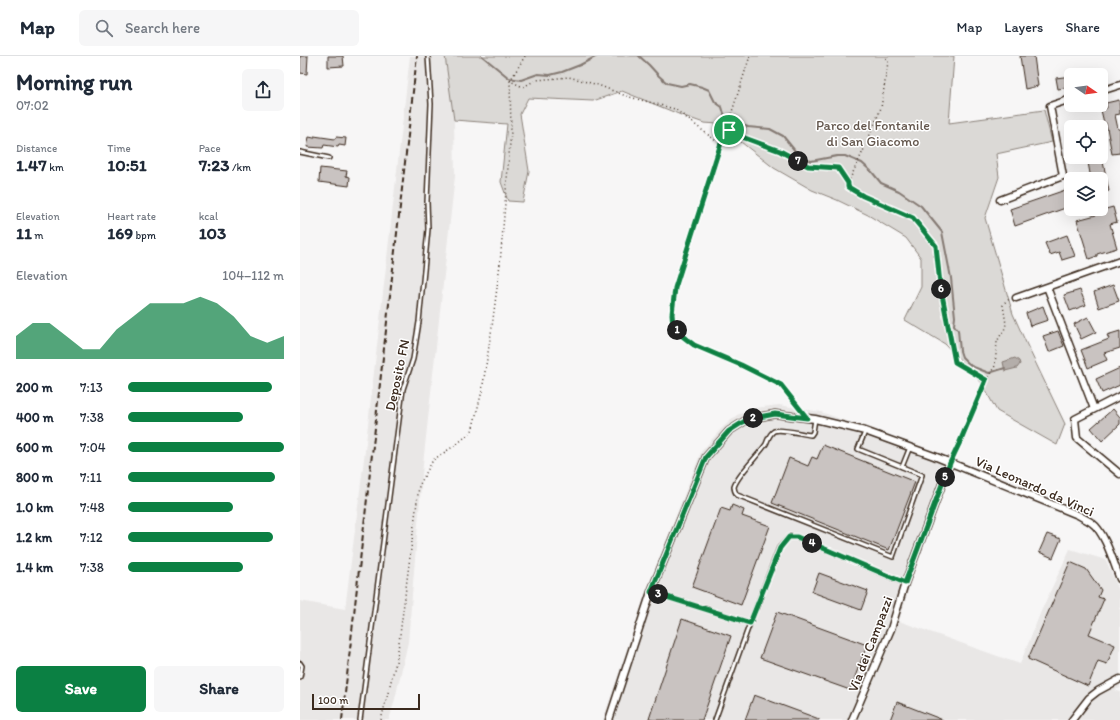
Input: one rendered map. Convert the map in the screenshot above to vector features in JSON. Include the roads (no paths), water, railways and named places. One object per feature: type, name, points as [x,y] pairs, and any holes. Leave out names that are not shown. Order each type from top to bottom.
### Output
[{"type":"street","points":[[1108,88],[1120,85]]},
{"type":"street","points":[[1000,200],[1063,176],[1050,106],[1064,101]]},
{"type":"street","points":[[1016,298],[1120,261]]},
{"type":"street","points":[[1048,287],[1094,410]]},
{"type":"street","points":[[1120,396],[1075,419],[1076,438],[1120,474]]},
{"type":"street","name":"Via Leonardo da Vinci","points":[[609,720],[651,592],[706,457],[729,431],[748,419],[775,414],[815,419],[865,431],[910,447],[1078,515],[1093,523],[1101,534],[1120,579]]},
{"type":"street","name":"Via dei Campazzi","points":[[852,720],[891,629],[905,583],[950,463]]},
{"type":"street","points":[[1072,720],[1089,698],[1098,691],[1120,679]]},
{"type":"lane","name":"Deposito FN","points":[[360,720],[403,389],[413,359],[419,322],[426,257],[431,104],[428,56]]},
{"type":"lane","points":[[300,152],[329,158]]},
{"type":"lane","points":[[815,419],[813,432],[811,435],[779,430],[774,431],[766,445],[735,484],[734,490],[737,495],[893,557],[922,475],[858,449],[865,431]]},
{"type":"lane","points":[[902,467],[910,447]]},
{"type":"lane","points":[[715,720],[750,623],[780,548],[789,537],[797,537],[905,583]]},
{"type":"lane","points":[[651,592],[750,623]]},
{"type":"lane","points":[[300,663],[302,666],[300,677]]},
{"type":"waterway","points":[[482,56],[509,78],[521,80],[538,74],[550,75],[562,72],[597,56]]},
{"type":"waterway","points":[[639,56],[667,83],[681,86],[690,84],[709,90],[715,102],[722,107],[725,117],[736,123],[748,127],[770,129],[783,136],[800,157],[811,161],[845,156],[862,163],[881,183],[899,191],[921,206],[942,232],[951,278],[955,317],[954,325],[958,330],[962,357],[971,366],[989,373],[1005,368]]},
{"type":"railway","points":[[342,720],[417,56]]},
{"type":"park label","name":"Parco del Fontanile di San Giacomo","points":[[873,134]]}]
